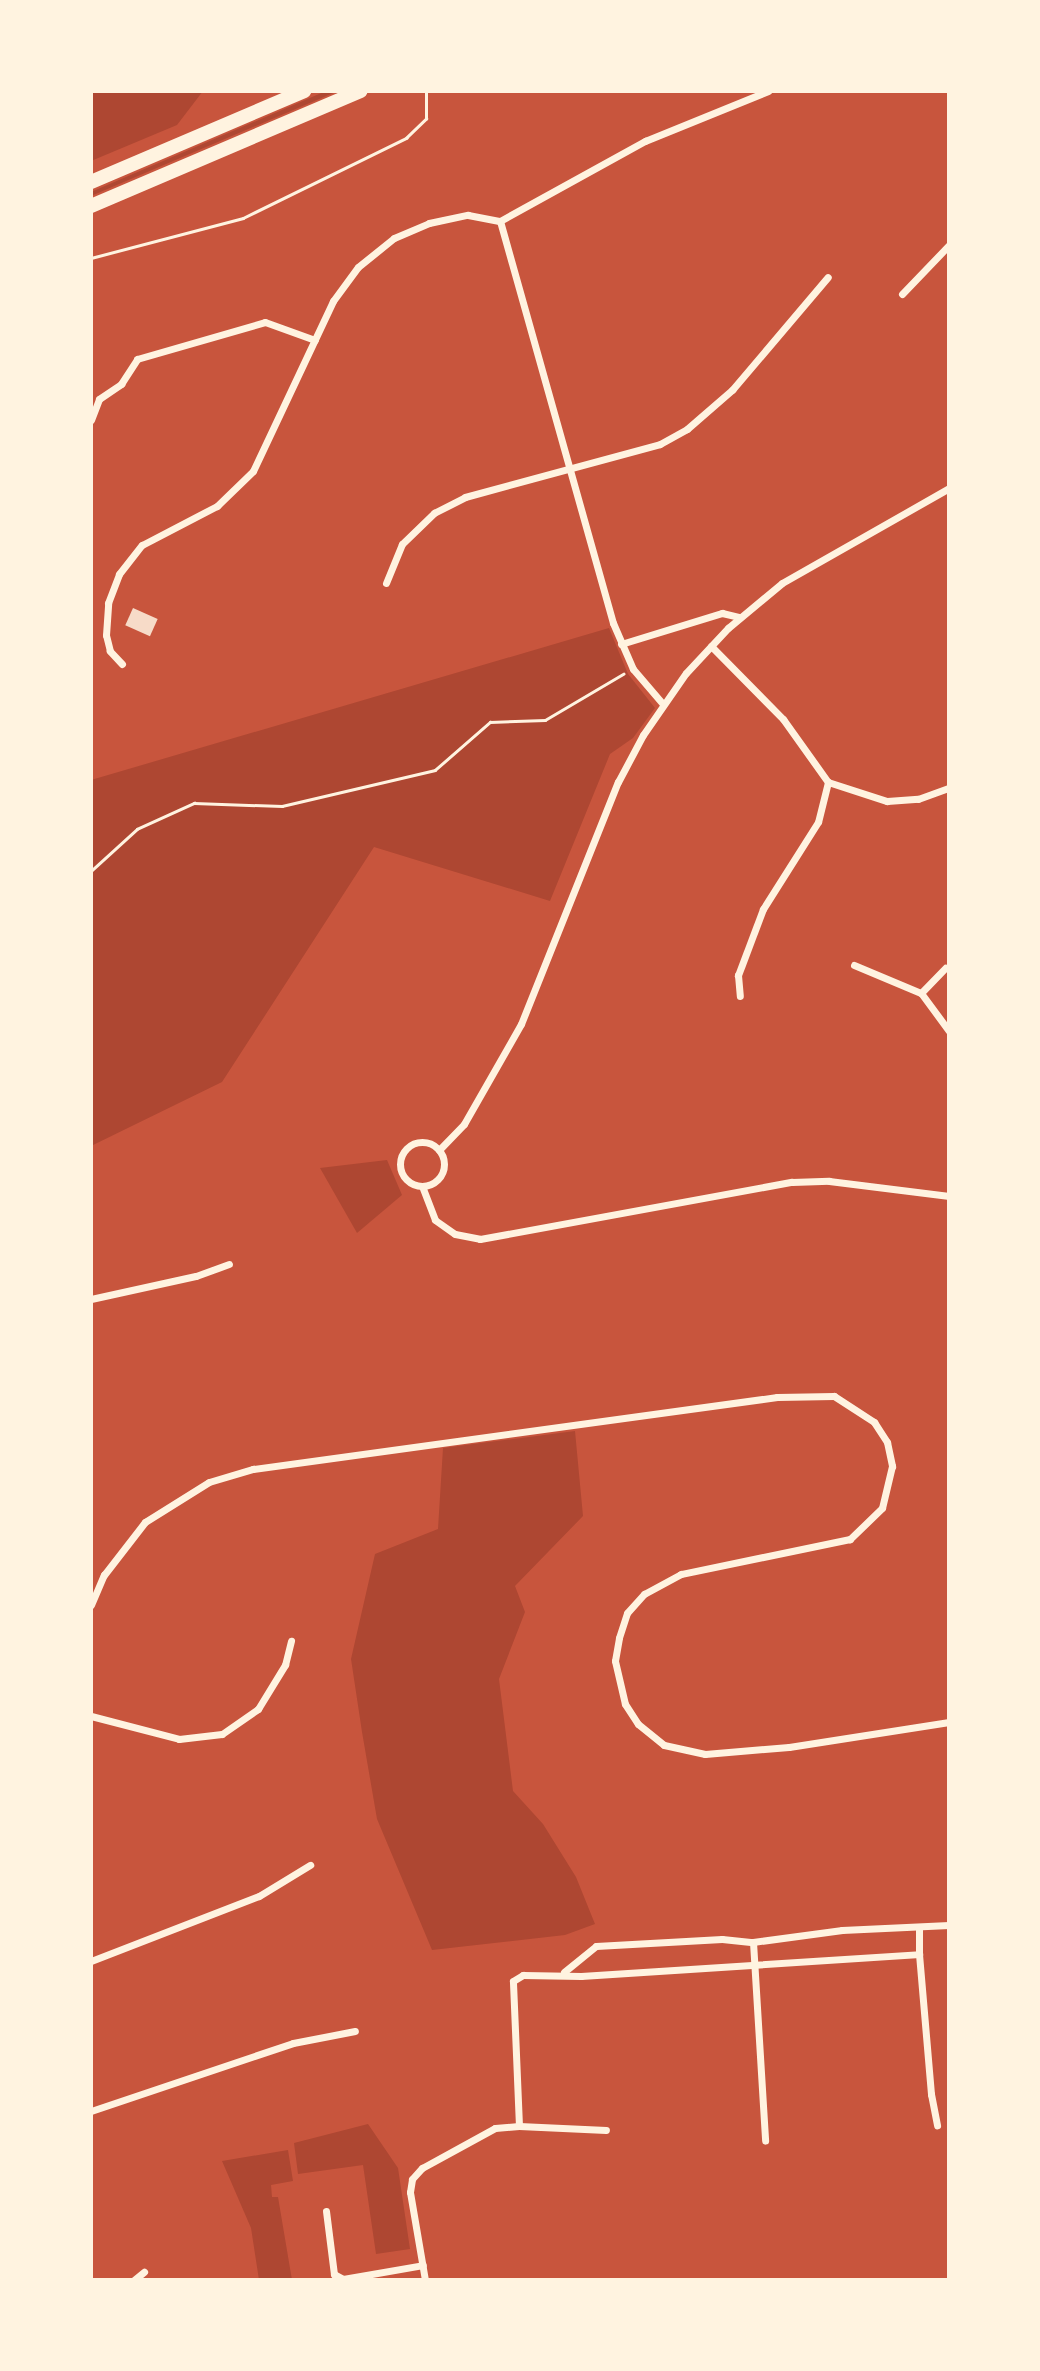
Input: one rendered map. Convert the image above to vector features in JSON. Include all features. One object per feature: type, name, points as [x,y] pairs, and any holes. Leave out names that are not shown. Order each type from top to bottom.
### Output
[{"type":"highway","points":[[91,182],[304,91]]},
{"type":"highway","points":[[91,206],[361,91]]},
{"type":"street","points":[[122,664],[110,651],[106,635],[108,603],[120,573],[142,545],[213,508],[247,477],[346,281],[394,238],[462,215],[500,222],[645,141],[768,91]]},
{"type":"street","points":[[500,222],[621,644],[633,669],[663,704]]},
{"type":"street","points":[[902,294],[949,245]]},
{"type":"street","points":[[386,583],[402,544],[434,513],[465,497],[660,444],[687,429],[732,390],[828,277]]},
{"type":"street","points":[[91,419],[99,399],[121,384],[137,359],[265,322],[315,340]]},
{"type":"street","points":[[439,1150],[464,1124],[521,1024],[613,794],[663,704],[711,646],[740,617],[782,583],[949,488]]},
{"type":"street","points":[[621,644],[722,613],[740,617]]},
{"type":"street","points":[[711,646],[783,719],[828,782],[887,801],[918,799],[949,788]]},
{"type":"street","points":[[740,996],[738,975],[763,909],[818,822],[828,782]]},
{"type":"street","points":[[854,965],[922,993],[949,1031]]},
{"type":"street","points":[[922,993],[945,968]]},
{"type":"street","points":[[439,1150],[423,1142],[412,1144],[402,1155],[404,1177],[422,1186],[435,1220],[455,1234],[480,1240],[792,1182],[829,1181],[949,1196]]},
{"type":"street","points":[[422,1186],[432,1183],[442,1171],[439,1150]]},
{"type":"street","points":[[91,1299],[196,1276],[229,1264]]},
{"type":"street","points":[[91,1605],[104,1575],[145,1522],[209,1482],[253,1469],[777,1397],[834,1396],[874,1422],[887,1442],[891,1478],[882,1508],[850,1539],[681,1574],[644,1594],[628,1613],[619,1638],[615,1661],[621,1693],[638,1724],[653,1737],[683,1751],[705,1754],[789,1747],[949,1722]]},
{"type":"street","points":[[91,1716],[179,1739],[222,1734],[258,1709],[285,1665],[291,1641]]},
{"type":"street","points":[[91,1961],[259,1896],[310,1865]]},
{"type":"street","points":[[564,1972],[596,1946],[722,1938],[752,1942],[949,1925]]},
{"type":"street","points":[[919,1927],[930,2094],[937,2126]]},
{"type":"street","points":[[752,1942],[765,2141]]},
{"type":"street","points":[[519,2126],[513,1981],[523,1975],[564,1972],[582,1976],[754,1962],[919,1954]]},
{"type":"street","points":[[91,2111],[293,2043],[355,2031]]},
{"type":"street","points":[[425,2280],[410,2192],[412,2179],[422,2168],[495,2128],[519,2126],[606,2130]]},
{"type":"street","points":[[326,2211],[334,2274],[343,2279],[423,2265]]},
{"type":"street","points":[[134,2280],[144,2272]]},
{"type":"path","points":[[91,258],[243,218],[405,138],[426,119],[426,91]]},
{"type":"path","points":[[91,871],[137,829],[194,803],[282,806],[435,769],[490,722],[545,720],[573,705],[601,682],[633,669]]},
{"type":"shaded area","points":[[91,91],[203,91],[177,125],[91,161]]},
{"type":"shaded area","points":[[326,91],[338,91],[91,196],[91,192]]},
{"type":"shaded area","points":[[609,628],[628,674],[655,708],[633,738],[610,754],[550,901],[374,847],[222,1082],[91,1146],[91,780]]},
{"type":"shaded area","points":[[387,1160],[402,1195],[357,1233],[320,1168]]},
{"type":"shaded area","points":[[575,1431],[583,1516],[515,1586],[525,1612],[499,1679],[513,1791],[543,1824],[576,1877],[595,1924],[565,1935],[432,1950],[377,1819],[351,1659],[375,1554],[438,1529],[443,1448]]},
{"type":"shaded area","points":[[368,2124],[398,2168],[410,2249],[376,2254],[363,2165],[298,2174],[294,2143]]},
{"type":"shaded area","points":[[288,2150],[293,2181],[271,2185],[272,2197],[278,2197],[292,2280],[259,2280],[251,2228],[222,2161]]},
{"type":"building","points":[[133,608],[158,619],[150,636],[125,625]]}]
